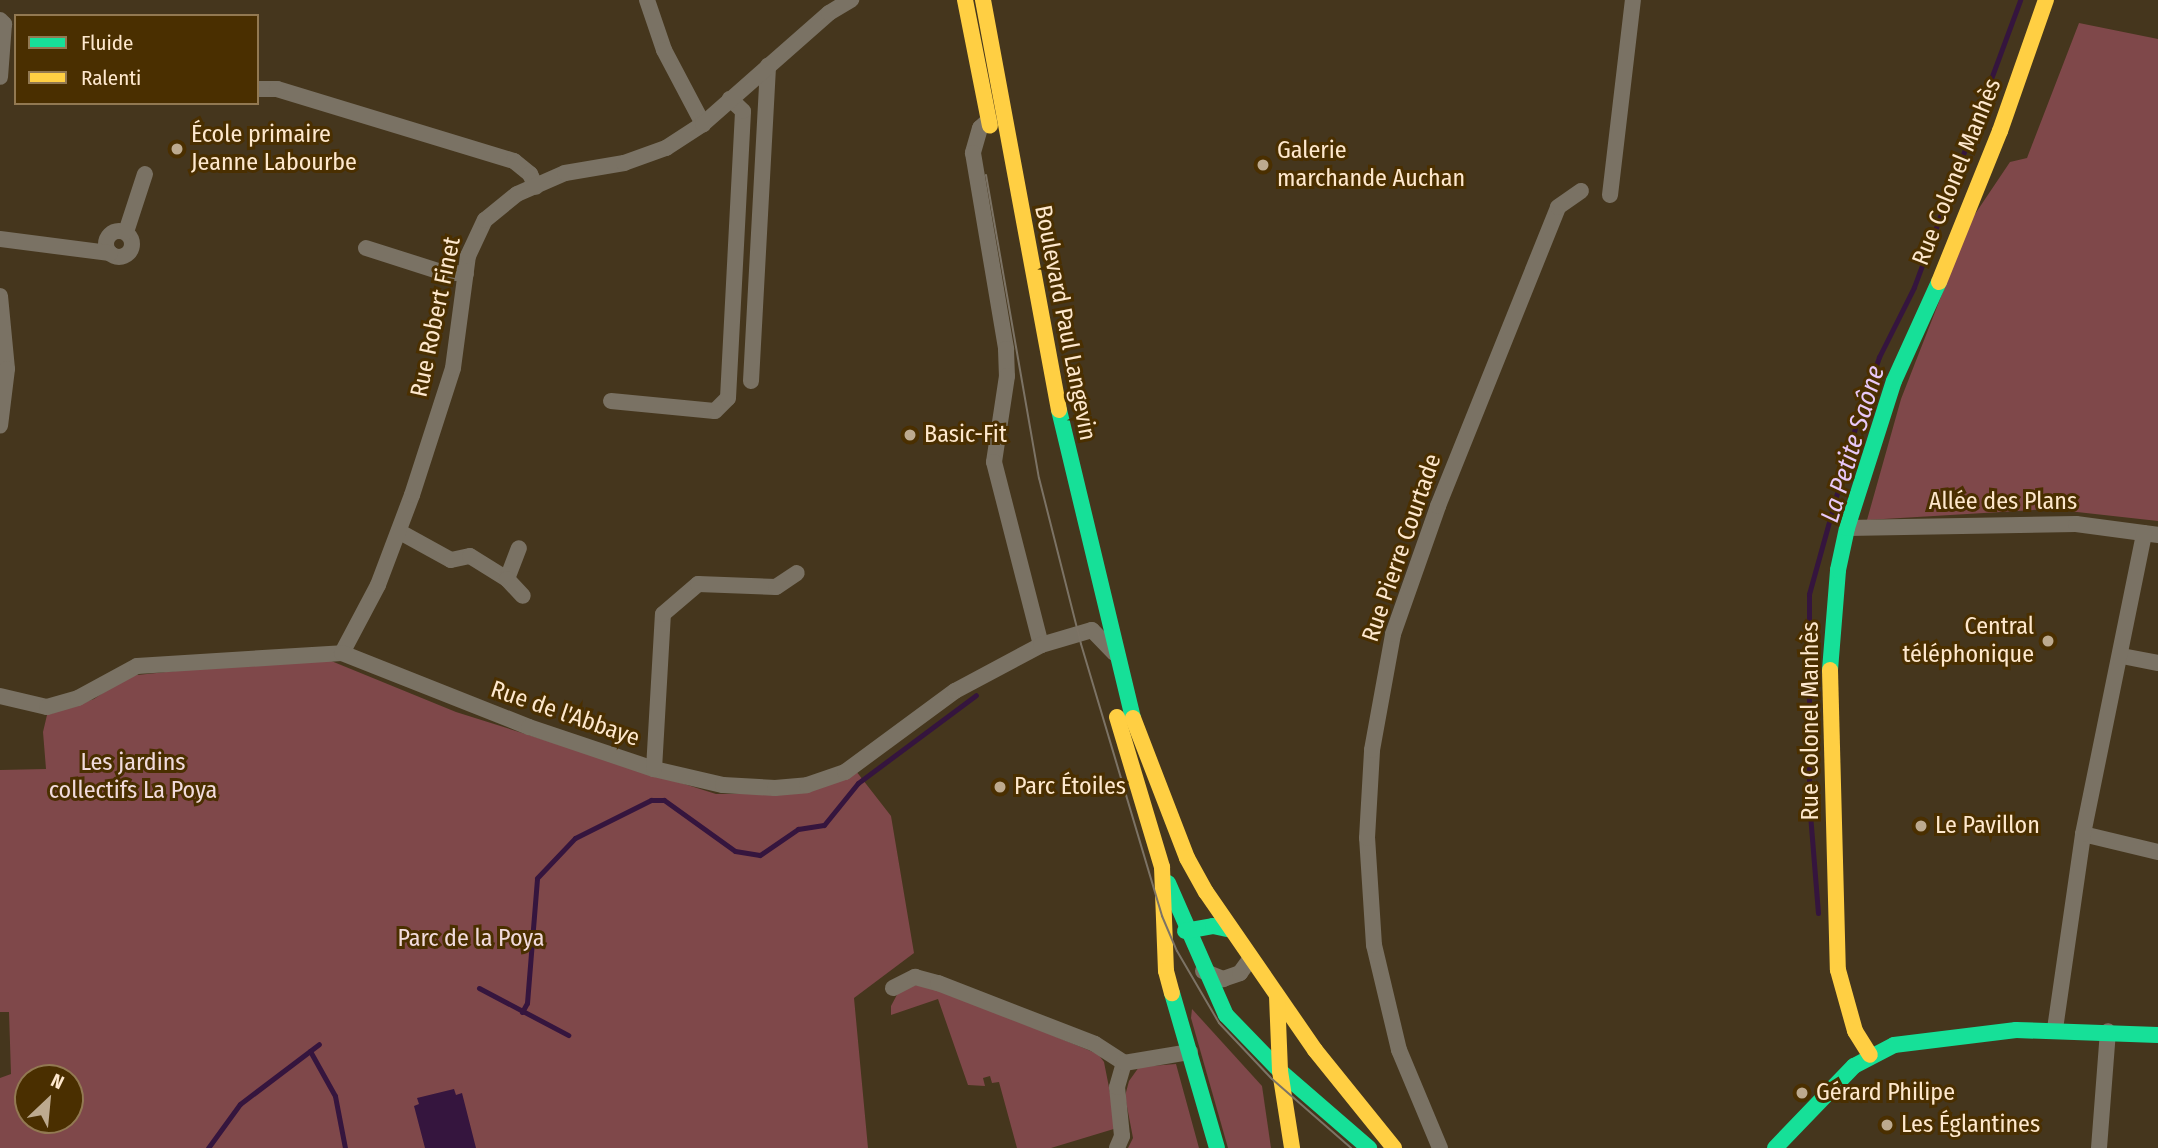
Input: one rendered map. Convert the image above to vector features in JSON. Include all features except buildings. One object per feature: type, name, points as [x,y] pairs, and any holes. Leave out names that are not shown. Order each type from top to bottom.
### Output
[{"type":"main road","name":"Boulevard Paul Langevin","points":[[965,0],[1044,422],[1072,539]]},
{"type":"main road","name":"Boulevard Paul Langevin","points":[[983,0],[1049,370],[1114,653],[1135,727],[1187,858],[1250,959],[1315,1050],[1394,1148]]},
{"type":"main road","name":"Rue Colonel Manhès","points":[[1870,1055],[1855,1031],[1838,970],[1830,657],[1847,527],[1894,381],[1909,355],[2000,131],[2046,0]]},
{"type":"main road","points":[[1091,624],[1104,676],[1162,867],[1185,931],[1226,1015],[1280,1071],[1368,1148]]},
{"type":"main road","points":[[1162,867],[1166,971],[1217,1148]]},
{"type":"main road","points":[[1185,931],[1213,926],[1232,930]]},
{"type":"main road","points":[[1181,1018],[1185,931]]},
{"type":"main road","points":[[1278,996],[1280,1071],[1292,1148]]},
{"type":"main road","points":[[1775,1148],[1870,1055],[1949,1035],[2055,1029],[2158,1035]]},
{"type":"street","points":[[647,0],[664,50],[703,124]]},
{"type":"street","name":"Rue Robert Finet","points":[[342,653],[378,585],[400,532],[453,368],[474,237],[485,220],[517,194],[565,173],[624,163],[666,148],[703,124],[768,65],[851,0]]},
{"type":"street","points":[[1610,195],[1633,0]]},
{"type":"street","points":[[0,20],[4,24],[0,77]]},
{"type":"street","points":[[751,381],[768,65]]},
{"type":"street","points":[[259,89],[277,89],[514,161],[530,174],[536,187]]},
{"type":"street","points":[[611,401],[715,411],[728,398],[743,111],[730,99]]},
{"type":"street","points":[[989,120],[980,128],[973,153],[1006,349],[1003,408],[994,462],[1041,645]]},
{"type":"street","points":[[0,239],[110,253],[118,257],[130,252],[132,239],[126,232],[145,174]]},
{"type":"street","name":"Rue Pierre Courtade","points":[[1440,1148],[1399,1050],[1374,945],[1367,838],[1374,736],[1393,634],[1438,506],[1558,207],[1581,191]]},
{"type":"street","points":[[366,248],[438,271],[466,274]]},
{"type":"street","points":[[0,296],[7,369],[0,426]]},
{"type":"street","name":"Allée des Plans","points":[[1847,527],[2076,524],[2151,534]]},
{"type":"street","points":[[400,532],[451,560],[470,556],[507,579],[523,596]]},
{"type":"street","points":[[2055,1029],[2083,834],[2151,534]]},
{"type":"street","points":[[507,579],[519,548]]},
{"type":"street","points":[[654,769],[663,614],[698,584],[776,587],[797,573]]},
{"type":"street","name":"Boulevard Paul Langevin","points":[[1091,624],[1114,653]]},
{"type":"street","name":"Rue de l'Abbaye","points":[[0,696],[47,708],[78,698],[137,666],[342,653],[529,727],[654,769],[723,785],[775,788],[826,780],[866,759],[955,691],[1041,645],[1091,624]]},
{"type":"street","points":[[2122,656],[2158,663]]},
{"type":"street","points":[[2083,834],[2158,852]]},
{"type":"street","points":[[1203,971],[1223,979],[1240,973],[1250,959]]},
{"type":"street","points":[[893,988],[915,977],[939,983],[1095,1044],[1124,1063],[1190,1052]]},
{"type":"street","points":[[2099,1148],[2108,1031]]},
{"type":"street","points":[[1117,1148],[1122,1136],[1117,1087],[1124,1063]]},
{"type":"green space","points":[[2079,23],[2158,39],[2158,521],[2050,509],[1867,520],[1901,399],[1971,220],[2010,162],[2027,158]]},
{"type":"green space","name":"Parc de la Poya","points":[[319,656],[456,712],[716,794],[794,793],[856,771],[891,816],[914,953],[854,998],[868,1148],[0,1148],[0,1078],[11,1074],[9,1012],[0,1012],[0,770],[46,769],[43,732],[47,715],[94,699],[128,676]]},
{"type":"green space","points":[[926,983],[1098,1054],[1104,1062],[1117,1128],[1051,1148],[1017,1148],[999,1082],[992,1083],[990,1076],[983,1078],[985,1086],[968,1085],[938,999],[891,1015],[891,1006],[900,989]]},
{"type":"green space","points":[[1192,1009],[1262,1086],[1271,1148],[1228,1148],[1191,1018]]},
{"type":"green space","points":[[1176,1064],[1199,1148],[1128,1148],[1133,1138],[1125,1096],[1129,1081],[1139,1067]]},
{"type":"shaded area","points":[[454,1089],[456,1095],[462,1093],[476,1148],[425,1148],[414,1106],[419,1104],[417,1098]]},
{"type":"waterway","name":"La Petite Saône","points":[[1818,913],[1809,802],[1809,594],[1858,417],[1879,357],[1914,287],[2020,0]]},
{"type":"waterway","name":"La Petite Saône","points":[[522,1012],[527,1003],[537,878],[575,838],[651,800],[664,800],[735,851],[760,855],[798,829],[824,825],[858,783],[976,695]]},
{"type":"waterway","name":"La Petite Saône","points":[[479,988],[568,1035]]},
{"type":"waterway","name":"La Petite Saône","points":[[208,1148],[240,1104],[319,1044]]},
{"type":"waterway","points":[[310,1051],[335,1096],[345,1148]]},
{"type":"tram line","points":[[986,175],[1039,478],[1081,644],[1162,916],[1177,951],[1219,1023],[1272,1079],[1351,1148]]},
{"type":"traffic: fast","points":[[1830,670],[1838,570],[1847,528],[1894,381],[1939,282]]},
{"type":"traffic: fast","points":[[1059,410],[1133,718]]},
{"type":"traffic: fast","points":[[1168,883],[1226,1015],[1280,1071],[1369,1148]]},
{"type":"traffic: fast","points":[[1185,931],[1213,926],[1232,930]]},
{"type":"traffic: fast","points":[[1172,993],[1217,1148]]},
{"type":"traffic: fast","points":[[1775,1148],[1854,1066],[1894,1045],[2016,1030],[2158,1035]]},
{"type":"traffic: slow","points":[[965,0],[990,126]]},
{"type":"traffic: slow","points":[[983,0],[1059,410]]},
{"type":"traffic: slow","points":[[1939,282],[2000,131],[2046,0]]},
{"type":"traffic: slow","points":[[1830,670],[1838,970],[1855,1031],[1870,1055]]},
{"type":"traffic: slow","points":[[1117,717],[1162,867],[1166,971],[1172,993]]},
{"type":"traffic: slow","points":[[1133,718],[1187,858],[1206,892],[1315,1050],[1394,1148]]},
{"type":"traffic: slow","points":[[1277,996],[1280,1071],[1292,1148]]},
{"type":"place","name":"École primaire Jeanne Labourbe","points":[[177,149]]},
{"type":"place","name":"Galerie marchande Auchan","points":[[1263,165]]},
{"type":"place","name":"Basic-Fit","points":[[910,435]]},
{"type":"place","name":"Central téléphonique","points":[[2048,641]]},
{"type":"place","name":"Parc Étoiles","points":[[1000,787]]},
{"type":"place","name":"Le Pavillon","points":[[1921,826]]},
{"type":"place","name":"Gérard Philipe","points":[[1802,1093]]},
{"type":"place","name":"Les Églantines","points":[[1887,1125]]},
{"type":"park label","name":"Les jardins collectifs La Poya","points":[[133,777]]}]
